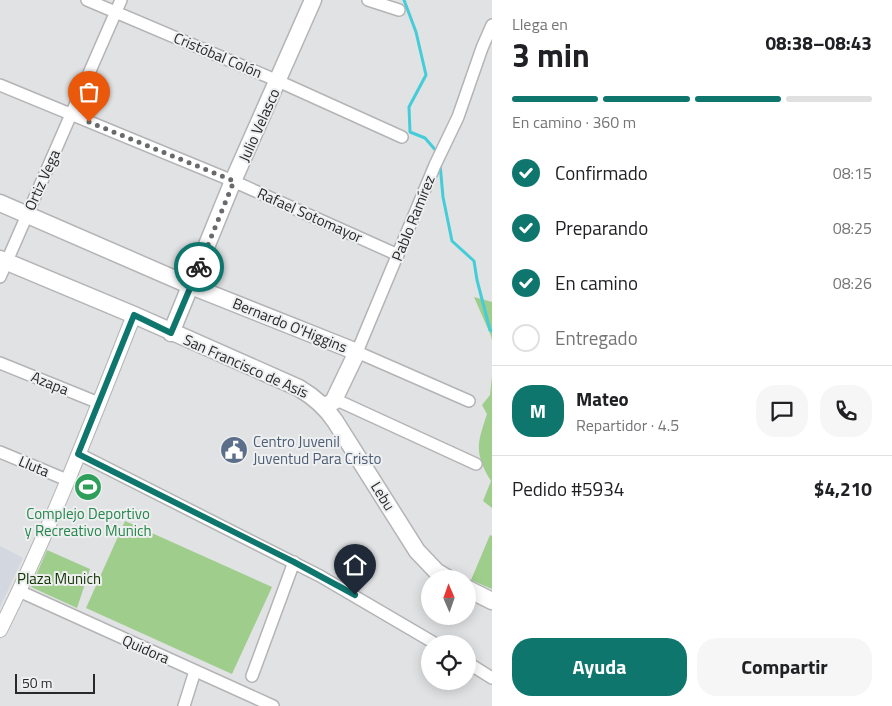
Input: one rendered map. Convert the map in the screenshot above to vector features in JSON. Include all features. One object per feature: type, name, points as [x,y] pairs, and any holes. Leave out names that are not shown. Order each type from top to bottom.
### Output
[{"type":"main road","name":"Julio Velasco","points":[[171,333],[234,181],[313,0]]},
{"type":"main road","name":"Bernardo O'Higgins","points":[[0,203],[191,286],[357,352]]},
{"type":"main road","name":"San Francisco de Asís","points":[[3,261],[134,315],[298,388],[329,404]]},
{"type":"main road","name":"Pablo Ramírez","points":[[329,404],[357,352]]},
{"type":"main road","name":"Lebu","points":[[329,404],[350,444],[417,551],[435,570]]},
{"type":"main road","points":[[476,593],[492,601]]},
{"type":"street","name":"Cristóbal Colón","points":[[87,0],[278,81],[402,138]]},
{"type":"street","name":"Ortiz Vega","points":[[0,277],[3,261],[27,215],[121,0]]},
{"type":"street","points":[[368,0],[399,10]]},
{"type":"street","name":"Pablo Ramírez","points":[[357,352],[434,165],[458,117],[492,24]]},
{"type":"street","name":"Rafael Sotomayor","points":[[0,85],[234,181],[398,255]]},
{"type":"street","points":[[0,630],[67,480],[134,315]]},
{"type":"street","name":"Bernardo O'Higgins","points":[[357,352],[469,401]]},
{"type":"street","name":"Azapa","points":[[0,364],[99,404]]},
{"type":"street","name":"San Francisco de Asís","points":[[329,404],[341,402],[476,464]]},
{"type":"street","name":"Lluta","points":[[0,452],[67,480]]},
{"type":"street","points":[[78,454],[294,562],[421,635]]},
{"type":"street","points":[[252,676],[294,562]]},
{"type":"street","name":"Quidora","points":[[19,591],[273,706]]},
{"type":"street","points":[[476,668],[492,678]]},
{"type":"street","points":[[184,706],[195,671]]},
{"type":"shaded area","points":[[0,546],[23,558],[0,607]]},
{"type":"green space","points":[[474,297],[492,302],[492,340],[491,336]]},
{"type":"green space","points":[[492,376],[492,508],[483,501],[491,481],[482,463],[479,441],[487,414],[482,405],[490,395]]},
{"type":"green space","points":[[125,521],[272,587],[232,674],[86,608]]},
{"type":"green space","points":[[490,535],[492,536],[492,589],[476,582],[475,570]]},
{"type":"green space","name":"Plaza Munich","points":[[47,550],[90,569],[77,608],[31,587]]},
{"type":"waterway","points":[[404,0],[416,32],[426,75],[409,107],[410,132],[425,138],[438,153]]},
{"type":"waterway","points":[[440,164],[443,197],[452,241],[474,261],[477,280],[490,330],[492,331]]},
{"type":"way so far","points":[[89,122],[234,181],[199,267]]},
{"type":"place","name":"Centro Juvenil Juventud Para Cristo","points":[[234,450]]},
{"type":"place","name":"Complejo Deportivo y Recreativo Munich","points":[[88,487]]},
{"type":"route","points":[[199,267],[171,333],[134,315],[78,454],[294,562],[355,595]]}]
